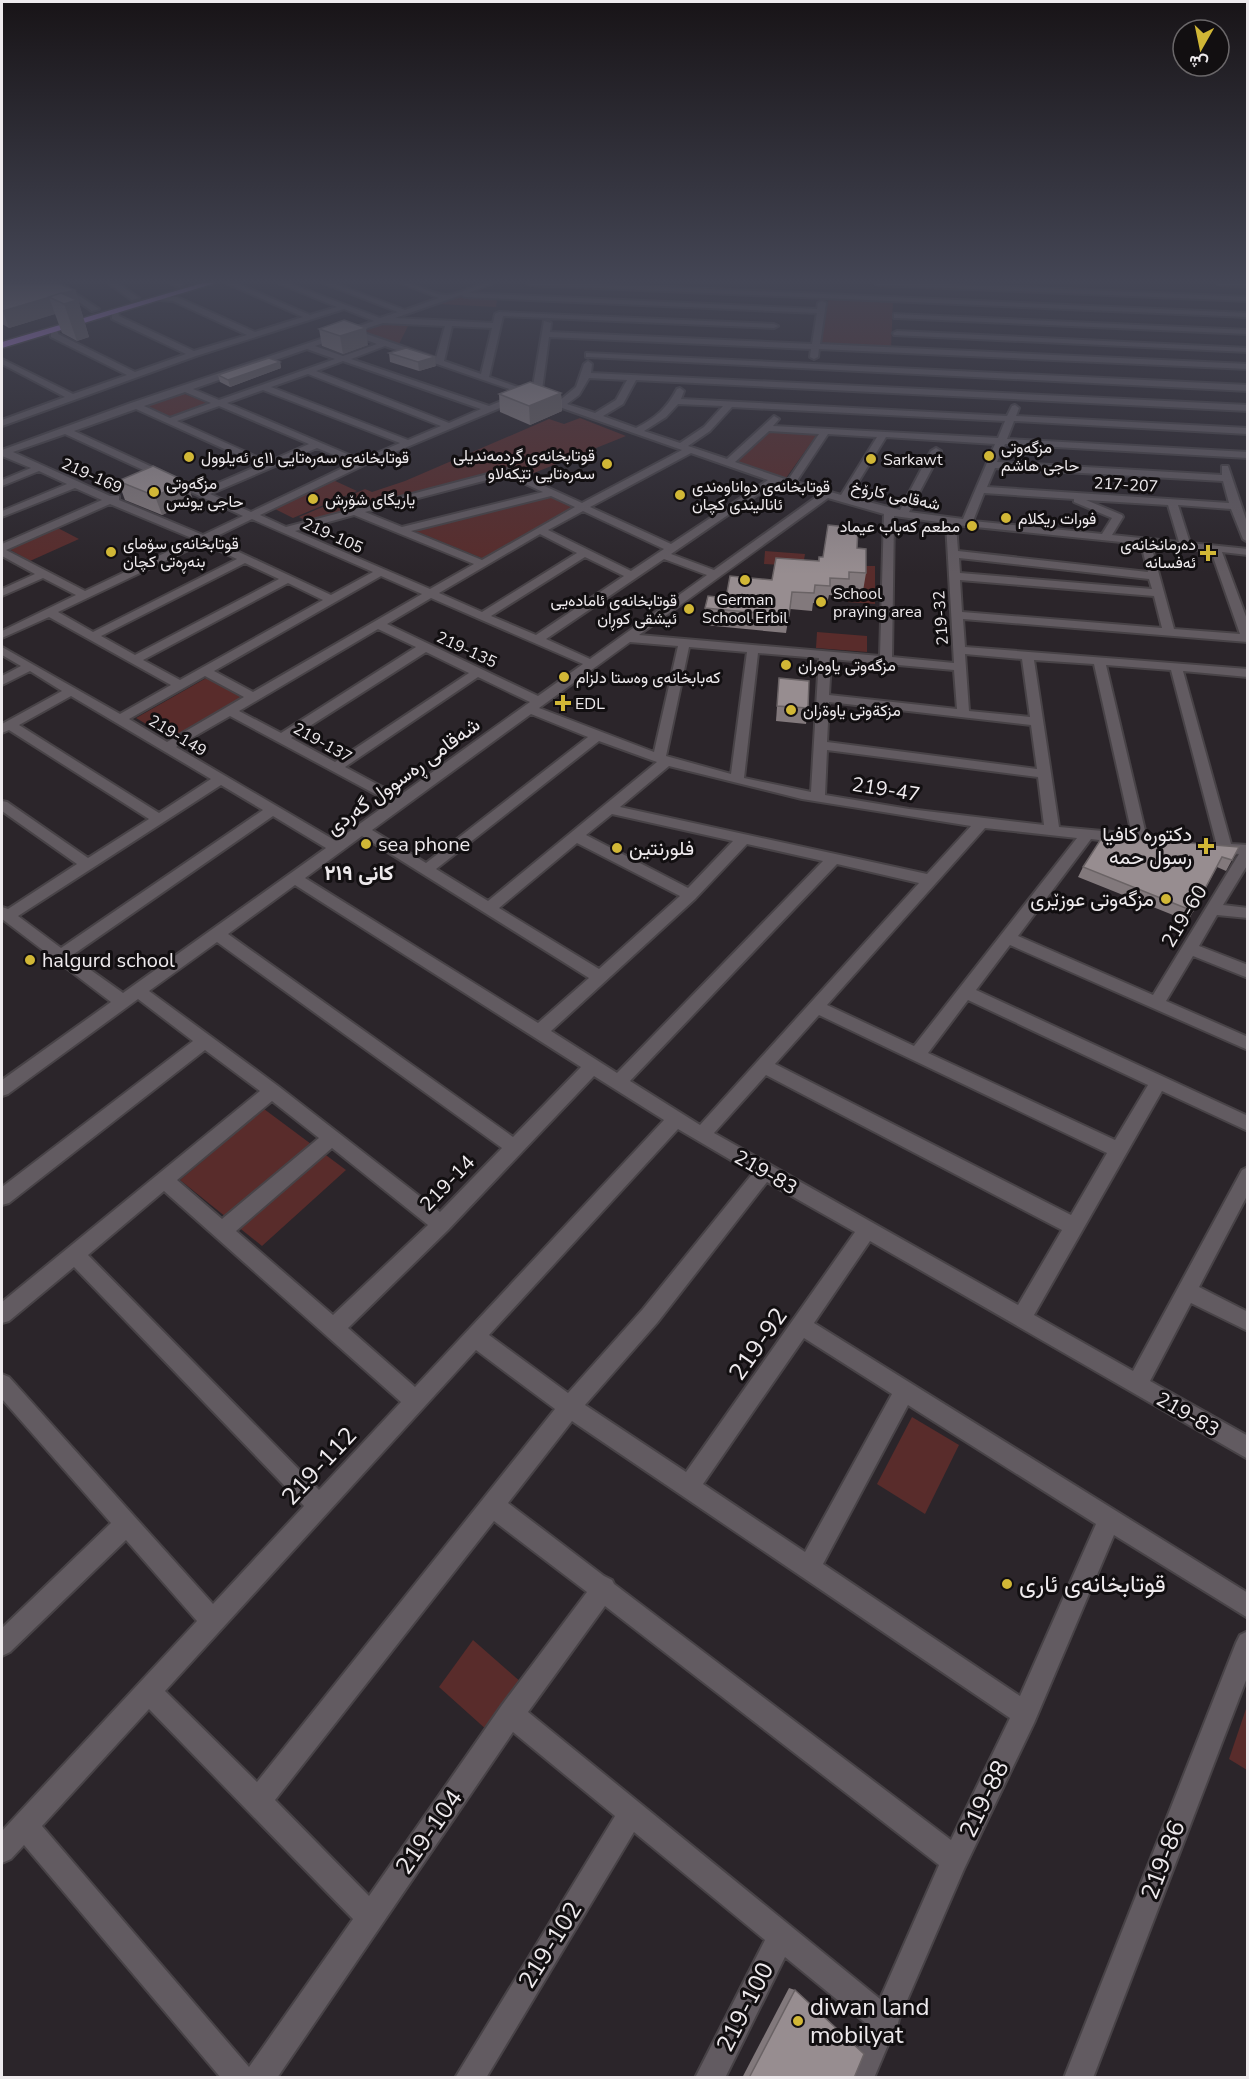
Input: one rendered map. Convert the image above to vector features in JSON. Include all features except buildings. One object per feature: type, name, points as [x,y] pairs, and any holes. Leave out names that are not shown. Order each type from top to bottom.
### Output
[{"type":"street","points":[[38,380],[71,397]]},
{"type":"street","points":[[2,423],[120,380]]},
{"type":"street","points":[[3,452],[54,428],[134,405],[206,380]]},
{"type":"street","points":[[169,421],[282,380]]},
{"type":"street","points":[[330,380],[448,426]]},
{"type":"street","points":[[406,380],[489,409]]},
{"type":"street","name":"شەقامی کارۆخ","points":[[489,380],[790,484],[889,512],[966,523],[1248,552]]},
{"type":"street","points":[[2,635],[361,463],[489,409],[530,395],[538,390],[539,380]]},
{"type":"street","points":[[560,405],[579,392],[585,380]]},
{"type":"street","points":[[595,417],[626,396],[632,380]]},
{"type":"street","points":[[636,431],[658,420],[677,401],[680,380]]},
{"type":"street","points":[[698,380],[811,396],[1020,396],[1248,408]]},
{"type":"street","points":[[811,396],[812,380]]},
{"type":"street","points":[[966,523],[1027,380]]},
{"type":"street","points":[[1107,380],[1248,388]]},
{"type":"street","points":[[1184,384],[1190,405]]},
{"type":"street","points":[[262,387],[407,443]]},
{"type":"street","points":[[183,388],[361,463]]},
{"type":"street","points":[[677,401],[782,406],[811,396]]},
{"type":"street","points":[[811,396],[826,408],[856,420]]},
{"type":"street","points":[[166,748],[685,448],[730,404]]},
{"type":"street","points":[[134,405],[267,465]]},
{"type":"street","points":[[728,463],[767,428],[782,406]]},
{"type":"street","points":[[826,408],[1248,431]]},
{"type":"street","name":"219-105","points":[[25,415],[158,479],[201,494],[592,664]]},
{"type":"street","points":[[867,424],[897,435]]},
{"type":"street","points":[[767,428],[1248,455]]},
{"type":"street","points":[[790,484],[825,431]]},
{"type":"street","points":[[843,499],[883,434]]},
{"type":"street","points":[[201,494],[318,444]]},
{"type":"street","points":[[903,514],[936,451]]},
{"type":"street","name":"219-169","points":[[3,452],[201,538],[332,600]]},
{"type":"street","points":[[1222,453],[1234,506],[1248,539]]},
{"type":"street","points":[[991,465],[1227,477]]},
{"type":"street","points":[[2,483],[39,468]]},
{"type":"street","points":[[285,530],[507,472],[672,549]]},
{"type":"street","points":[[537,640],[775,479]]},
{"type":"street","points":[[2,514],[75,484]]},
{"type":"street","name":"217-207","points":[[980,490],[1234,506]]},
{"type":"street","points":[[399,531],[552,493]]},
{"type":"street","name":"شەقامی ڕەسوول گەردی","points":[[2,1089],[827,494]]},
{"type":"street","points":[[2,550],[120,496]]},
{"type":"street","points":[[1066,496],[1118,517],[1105,537]]},
{"type":"street","points":[[1172,502],[1185,545]]},
{"type":"street","points":[[353,511],[483,564]]},
{"type":"street","points":[[886,661],[889,512]]},
{"type":"street","name":"219-32","points":[[951,521],[963,713]]},
{"type":"street","points":[[540,530],[632,576]]},
{"type":"street","points":[[1145,542],[1169,632]]},
{"type":"street","points":[[957,615],[1247,639],[1215,549]]},
{"type":"street","points":[[2,550],[84,595]]},
{"type":"street","points":[[483,616],[585,552]]},
{"type":"street","points":[[953,554],[1155,576]]},
{"type":"street","points":[[663,555],[716,575]]},
{"type":"street","points":[[91,637],[245,559]]},
{"type":"street","points":[[120,719],[381,572]]},
{"type":"street","points":[[2,593],[43,574]]},
{"type":"street","points":[[954,576],[1159,593]]},
{"type":"street","points":[[134,660],[287,579]]},
{"type":"street","points":[[49,612],[180,686]]},
{"type":"street","name":"219-135","points":[[379,625],[478,672],[535,705]]},
{"type":"street","points":[[628,638],[960,667]]},
{"type":"street","points":[[489,908],[611,809],[663,760],[684,644]]},
{"type":"street","points":[[283,738],[425,647]]},
{"type":"street","name":"219-149","points":[[2,650],[337,848]]},
{"type":"street","points":[[737,780],[753,650]]},
{"type":"street","points":[[959,650],[1248,673]]},
{"type":"street","points":[[818,797],[825,656]]},
{"type":"street","points":[[1028,656],[1052,830]]},
{"type":"street","name":"219-47","points":[[535,705],[597,736],[663,760],[737,780],[818,797],[981,823],[1145,840],[1099,662]]},
{"type":"street","points":[[2,681],[29,667]]},
{"type":"street","points":[[1176,668],[1225,848]]},
{"type":"street","points":[[205,671],[253,697]]},
{"type":"street","points":[[335,768],[478,672]]},
{"type":"street","points":[[70,691],[6,727],[159,819]]},
{"type":"street","points":[[823,698],[1037,722]]},
{"type":"street","name":"219-137","points":[[230,711],[400,802]]},
{"type":"street","points":[[426,870],[597,736]]},
{"type":"street","points":[[821,745],[1044,774]]},
{"type":"street","points":[[123,1002],[4,914],[88,865],[221,779]]},
{"type":"street","points":[[2,805],[88,865]]},
{"type":"street","points":[[611,809],[930,879]]},
{"type":"street","points":[[61,955],[272,810]]},
{"type":"street","points":[[702,1135],[981,823]]},
{"type":"street","points":[[362,830],[601,978]]},
{"type":"street","points":[[917,1055],[1088,834]]},
{"type":"street","points":[[578,837],[690,895]]},
{"type":"street","points":[[538,1033],[690,895],[744,838]]},
{"type":"street","points":[[1204,846],[1248,850]]},
{"type":"street","name":"219-60","points":[[1156,1003],[1248,850]]},
{"type":"street","points":[[618,1083],[834,858]]},
{"type":"street","name":"219-83","points":[[295,878],[702,1135],[1248,1448]]},
{"type":"street","points":[[1212,909],[1248,913]]},
{"type":"street","points":[[217,934],[514,1147]]},
{"type":"street","points":[[1008,938],[1248,1044]]},
{"type":"street","points":[[1189,948],[1248,972]]},
{"type":"street","points":[[138,991],[272,1091],[441,1224]]},
{"type":"street","points":[[966,992],[1248,1124]]},
{"type":"street","points":[[816,1007],[1118,1150]]},
{"type":"street","points":[[2,1197],[204,1042]]},
{"type":"street","points":[[763,1066],[1073,1226]]},
{"type":"street","name":"219-14","points":[[333,1329],[441,1224],[592,1067]]},
{"type":"street","points":[[1021,1318],[1158,1082]]},
{"type":"street","points":[[2,1314],[73,1253],[165,1181],[272,1091]]},
{"type":"street","name":"219-112","points":[[2,1850],[676,1119]]},
{"type":"street","points":[[222,1231],[332,1138]]},
{"type":"street","points":[[258,1801],[570,1407],[650,1316],[765,1171]]},
{"type":"street","points":[[1137,1385],[1248,1174]]},
{"type":"street","points":[[165,1181],[416,1401]]},
{"type":"street","name":"219-92","points":[[689,1486],[867,1230]]},
{"type":"street","points":[[73,1253],[319,1506]]},
{"type":"street","points":[[1187,1291],[1248,1322]]},
{"type":"street","points":[[802,1326],[1248,1607]]},
{"type":"street","points":[[475,1337],[570,1407],[1025,1714]]},
{"type":"street","points":[[2,1384],[212,1620]]},
{"type":"street","points":[[809,1567],[904,1390]]},
{"type":"street","points":[[492,1505],[604,1588],[955,1860]]},
{"type":"street","name":"219-88","points":[[859,2078],[886,2022],[955,1860],[1025,1714],[1109,1520]]},
{"type":"street","points":[[2,1644],[128,1523]]},
{"type":"street","name":"219-104","points":[[259,2078],[511,1714],[604,1588]]},
{"type":"street","name":"219-86","points":[[1078,2078],[1248,1643]]},
{"type":"street","points":[[149,1692],[370,1917]]},
{"type":"street","points":[[511,1714],[886,2022]]},
{"type":"street","name":"219-102","points":[[469,2078],[631,1813]]},
{"type":"street","points":[[24,1825],[240,2078]]},
{"type":"street","name":"219-100","points":[[709,2078],[781,1936]]},
{"type":"shaded area","points":[[180,392],[210,404],[174,418],[145,406]]},
{"type":"shaded area","points":[[580,418],[626,436],[529,475],[507,470],[309,522],[299,517],[365,489],[372,492],[405,481],[549,419],[564,424]]},
{"type":"shaded area","points":[[769,430],[818,433],[786,478],[735,461]]},
{"type":"shaded area","name":"یاریگای شۆڕش","points":[[333,480],[357,491],[293,518],[271,507]]},
{"type":"shaded area","points":[[551,497],[576,507],[484,559],[415,531]]},
{"type":"shaded area","points":[[56,527],[79,539],[30,561],[7,548]]},
{"type":"shaded area","points":[[765,551],[805,554],[803,566],[764,564]]},
{"type":"shaded area","points":[[864,566],[875,566],[875,604],[847,602],[847,591],[863,592]]},
{"type":"shaded area","points":[[817,632],[867,636],[867,652],[816,648]]},
{"type":"shaded area","points":[[208,677],[245,697],[173,740],[136,718]]},
{"type":"shaded area","points":[[264,1109],[346,1170],[262,1246],[180,1180]]},
{"type":"shaded area","points":[[912,1417],[959,1445],[925,1514],[877,1484]]},
{"type":"shaded area","points":[[473,1640],[522,1683],[488,1731],[439,1687]]},
{"type":"shaded area","points":[[1247,1706],[1247,1770],[1229,1759]]},
{"type":"place","name":"مزگەوتی حاجی هاشم","points":[[989,456]]},
{"type":"place","name":"قوتابخانەی سەرەتایی ١١ی ئەیلوول","points":[[189,457]]},
{"type":"place","name":"Sarkawt","points":[[871,459]]},
{"type":"place","name":"قوتابخانەی گردمەندیلی سەرەتایی تێكەلاو","points":[[607,464]]},
{"type":"place","name":"مزگەوتی حاجی یونس","points":[[154,492]]},
{"type":"place","name":"قوتابخانەی دواناوەندی ئانالیندی كچان","points":[[680,495]]},
{"type":"place","name":"یاریگای شۆڕش","points":[[313,499]]},
{"type":"place","name":"فورات ريکلام","points":[[1006,518]]},
{"type":"place","name":"مطعم کەباب عیماد","points":[[972,526]]},
{"type":"place","name":"قوتابخانەی سۆمای بنەڕەتی کچان","points":[[111,552]]},
{"type":"place","name":"دەرمانخانەی ئەفسانە","points":[[1208,553]]},
{"type":"place","name":"German School Erbil","points":[[745,580]]},
{"type":"place","name":"School praying area","points":[[821,602]]},
{"type":"place","name":"قوتابخانەی ئامادەیی ئیشقی کوڕان","points":[[689,609]]},
{"type":"place","name":"مزگەوتی یاوەران","points":[[786,665]]},
{"type":"place","name":"كەبابخانەی وەستا دلزام","points":[[564,677]]},
{"type":"place","name":"EDL","points":[[563,703]]},
{"type":"place","name":"مزكةوتى ياوةران","points":[[791,710]]},
{"type":"place","name":"sea phone","points":[[366,844]]},
{"type":"place","name":"دکتورە کافیا رسول حمە","points":[[1206,846]]},
{"type":"place","name":"فلورنتين","points":[[617,848]]},
{"type":"place","name":"مزگه‌وتی عوزێری","points":[[1166,899]]},
{"type":"place","name":"halgurd school","points":[[30,960]]},
{"type":"place","name":"قوتابخانەی ئاری","points":[[1007,1584]]},
{"type":"place","name":"diwan land mobilyat","points":[[798,2021]]},
{"type":"district","name":"کانی ٢١٩","points":[[359,873]]}]
